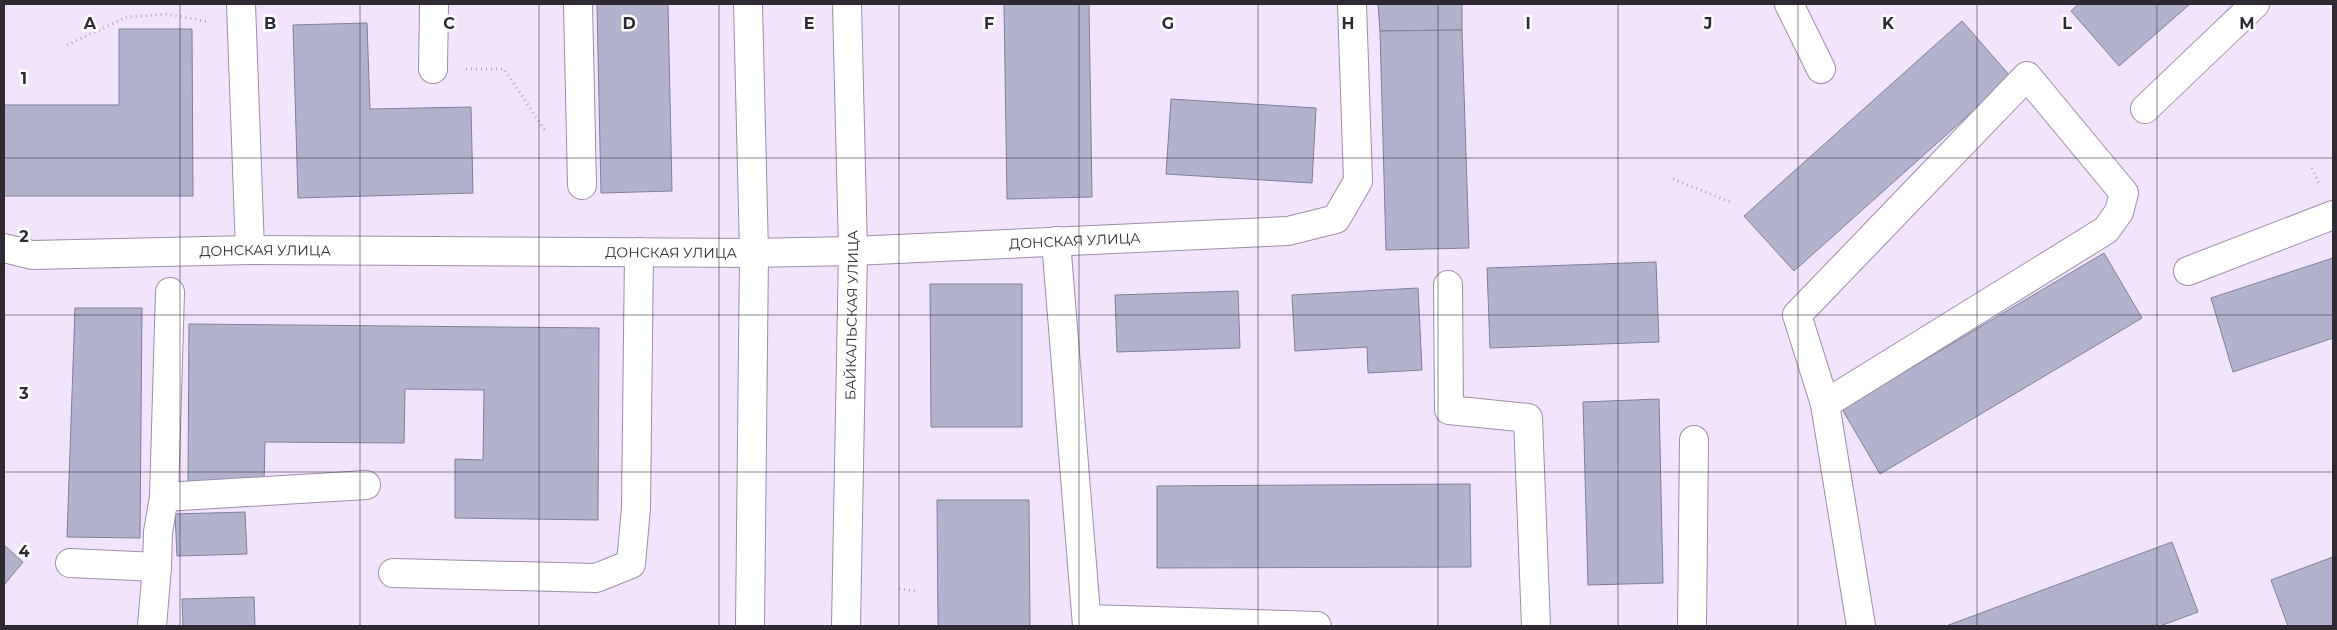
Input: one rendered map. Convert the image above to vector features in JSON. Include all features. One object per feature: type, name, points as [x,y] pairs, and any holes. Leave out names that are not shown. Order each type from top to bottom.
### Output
[{"type":"street","points":[[433,69],[434,4]]},
{"type":"street","points":[[578,4],[582,185]]},
{"type":"street","points":[[748,4],[754,253],[750,626]]},
{"type":"street","name":"БАЙКАЛЬСКАЯ УЛИЦА","points":[[846,626],[853,251],[847,4]]},
{"type":"street","name":"ДОНСКАЯ УЛИЦА","points":[[5,254],[250,250],[754,253],[853,251],[1288,231],[1336,219],[1358,181],[1352,4]]},
{"type":"street","points":[[1789,4],[1821,69]]},
{"type":"street","points":[[2144,109],[2255,4]]},
{"type":"street","points":[[242,14],[250,250]]},
{"type":"street","points":[[1825,404],[2106,230],[2119,212],[2124,193],[2027,76],[1797,314],[1825,404],[1861,626]]},
{"type":"street","points":[[2188,271],[2333,215]]},
{"type":"street","points":[[1056,242],[1087,623],[1317,626]]},
{"type":"street","points":[[393,573],[596,578],[631,564],[636,508],[639,252]]},
{"type":"street","points":[[1448,284],[1449,410],[1528,418],[1536,626]]},
{"type":"street","points":[[152,626],[158,532],[164,497],[170,292]]},
{"type":"street","points":[[1692,626],[1694,440]]},
{"type":"street","points":[[164,497],[366,485]]},
{"type":"street","points":[[70,563],[157,567]]},
{"type":"path","points":[[67,45],[127,17],[167,14],[204,22],[242,14]]},
{"type":"path","points":[[433,69],[504,69],[548,135]]},
{"type":"path","points":[[1673,179],[1730,202]]},
{"type":"path","points":[[899,589],[915,591]]},
{"type":"building","points":[[597,4],[668,4],[672,191],[601,193]]},
{"type":"building","points":[[1004,4],[1089,4],[1092,197],[1007,199]]},
{"type":"building","points":[[1378,4],[1462,4],[1462,30],[1380,31]]},
{"type":"building","points":[[2079,4],[2190,4],[2119,66],[2071,11]]},
{"type":"building","points":[[1962,21],[2011,77],[1794,271],[1744,216]]},
{"type":"building","points":[[367,23],[370,109],[471,107],[473,193],[298,198],[293,25]]},
{"type":"building","points":[[119,29],[192,29],[193,196],[4,196],[4,105],[119,105]]},
{"type":"building","points":[[1462,30],[1469,248],[1386,250],[1380,31]]},
{"type":"building","points":[[1171,99],[1316,108],[1312,183],[1166,174]]},
{"type":"building","points":[[2104,253],[2142,318],[1880,474],[1842,409]]},
{"type":"building","points":[[2333,258],[2333,338],[2233,372],[2211,298]]},
{"type":"building","points":[[1656,262],[1659,342],[1490,348],[1487,268]]},
{"type":"building","points":[[930,284],[1022,284],[1022,427],[931,427]]},
{"type":"building","points":[[1418,288],[1422,370],[1368,373],[1367,347],[1295,351],[1292,295]]},
{"type":"building","points":[[1238,291],[1240,348],[1117,352],[1115,295]]},
{"type":"building","points":[[75,308],[142,308],[140,538],[67,537]]},
{"type":"building","points":[[189,324],[599,328],[598,520],[455,518],[455,459],[483,460],[484,390],[405,389],[404,443],[265,442],[264,484],[188,484]]},
{"type":"building","points":[[1659,399],[1663,583],[1588,585],[1583,402]]},
{"type":"building","points":[[1470,484],[1471,567],[1157,568],[1157,486]]},
{"type":"building","points":[[937,500],[1029,500],[1030,626],[938,626]]},
{"type":"building","points":[[245,512],[247,554],[177,556],[175,514]]},
{"type":"building","points":[[2172,542],[2198,612],[2160,626],[1946,626]]},
{"type":"building","points":[[4,545],[23,562],[4,585]]},
{"type":"building","points":[[2333,557],[2333,626],[2288,626],[2271,580]]},
{"type":"building","points":[[254,597],[255,626],[183,626],[182,599]]}]
